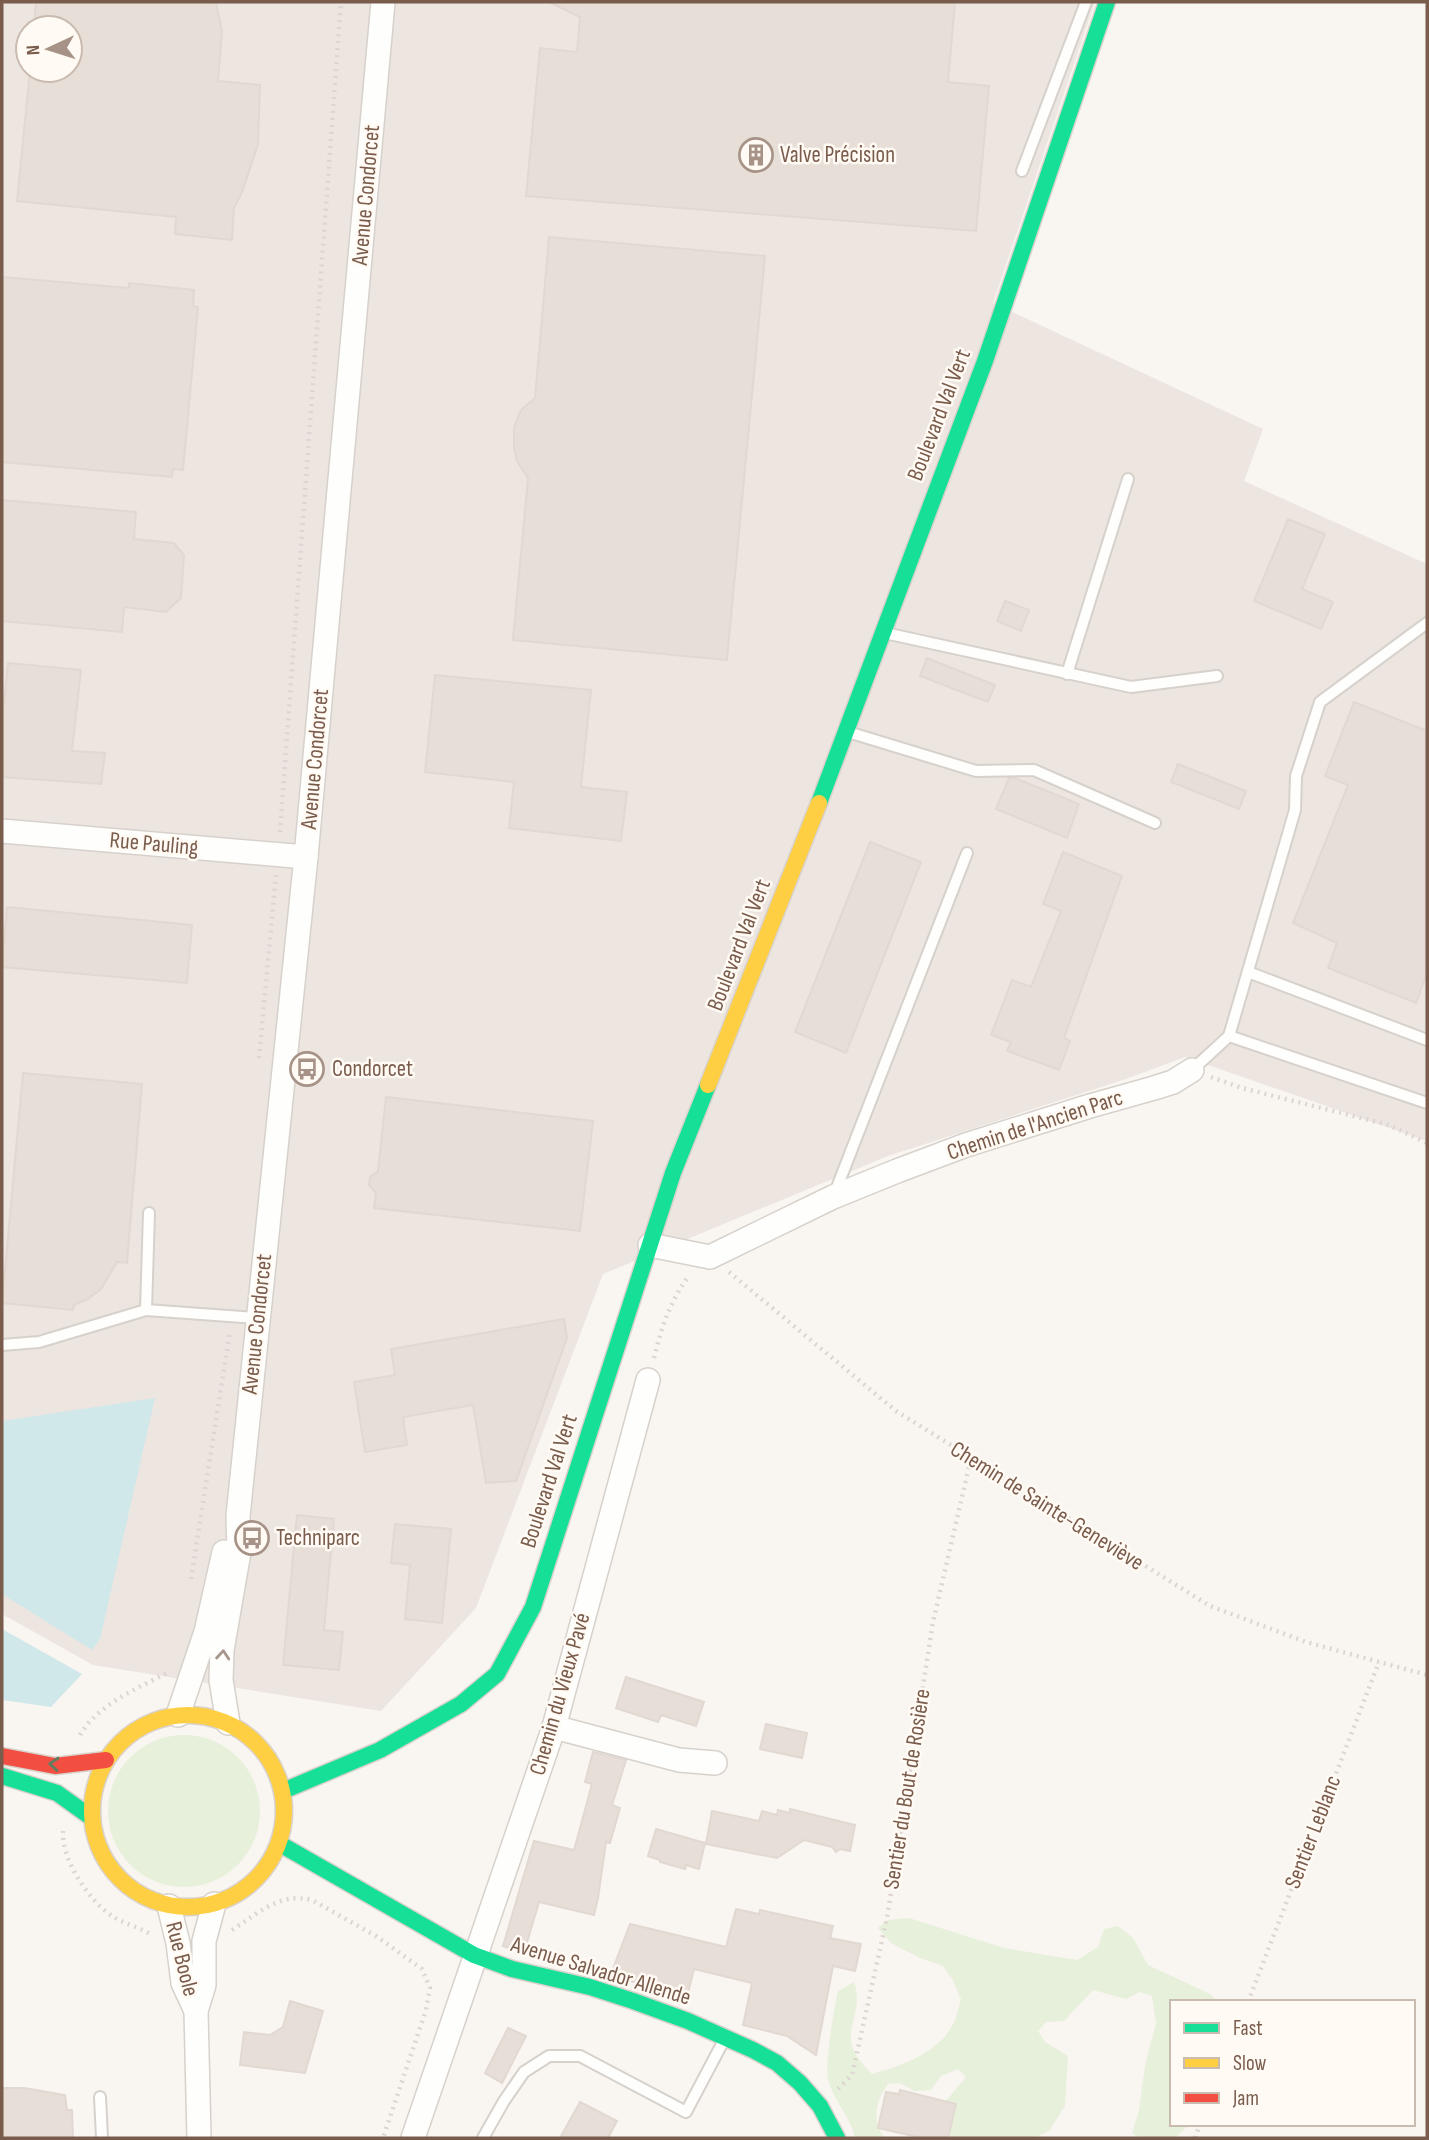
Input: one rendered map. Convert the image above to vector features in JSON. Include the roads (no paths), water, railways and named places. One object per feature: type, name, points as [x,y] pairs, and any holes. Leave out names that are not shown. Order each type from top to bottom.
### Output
[{"type":"street","name":"Avenue Condorcet","points":[[228,1723],[221,1680],[222,1650],[239,1552],[238,1517],[306,858],[383,2]]},
{"type":"street","name":"Boulevard Val Vert","points":[[283,1791],[380,1750],[461,1704],[497,1674],[533,1607],[673,1173],[781,903],[985,361],[1107,2]]},
{"type":"street","name":"Rue Pauling","points":[[2,831],[306,858]]},
{"type":"street","name":"Chemin de l'Ancien Parc","points":[[650,1245],[710,1257],[833,1197],[966,1145],[1173,1082],[1192,1070]]},
{"type":"street","name":"Chemin du Vieux Pavé","points":[[413,2138],[554,1727],[648,1380]]},
{"type":"street","name":"Avenue Condorcet","points":[[178,1714],[206,1632],[225,1549],[238,1517]]},
{"type":"street","points":[[178,1714],[204,1715],[228,1723],[253,1739],[272,1763],[283,1791],[285,1818],[280,1844],[266,1870],[245,1890],[214,1904],[190,1909],[169,1906],[134,1892],[113,1872],[98,1847],[92,1818],[94,1788],[106,1760],[125,1737],[150,1722],[178,1714]]},
{"type":"street","points":[[554,1727],[679,1760],[715,1763]]},
{"type":"street","points":[[2,1756],[55,1766],[106,1760]]},
{"type":"street","points":[[2,1776],[57,1793],[92,1818]]},
{"type":"street","name":"Avenue Salvador Allende","points":[[280,1844],[474,1955],[512,1969],[611,1994],[688,2021],[777,2063],[800,2083],[820,2106],[837,2138]]},
{"type":"street","name":"Rue Boole","points":[[198,2138],[196,2011],[204,1985],[204,1941],[214,1904]]},
{"type":"street","name":"Rue Boole","points":[[169,1906],[178,1943],[183,1983],[196,2011]]},
{"type":"lane","points":[[1022,171],[1086,2]]},
{"type":"lane","points":[[1067,674],[1128,479]]},
{"type":"lane","points":[[1192,1070],[1229,1036],[1295,810],[1296,776],[1320,702],[1427,623]]},
{"type":"lane","points":[[882,633],[1131,687],[1217,676]]},
{"type":"lane","points":[[845,731],[976,771],[1034,770],[1155,823]]},
{"type":"lane","points":[[833,1197],[967,853]]},
{"type":"lane","points":[[1248,972],[1427,1040]]},
{"type":"lane","points":[[1229,1036],[1427,1102]]},
{"type":"lane","points":[[146,1310],[149,1213]]},
{"type":"lane","points":[[2,1345],[39,1342],[146,1310],[257,1318]]},
{"type":"lane","points":[[483,2138],[524,2072],[549,2056],[580,2056],[686,2112],[725,2038]]},
{"type":"lane","points":[[100,2097],[102,2138]]},
{"type":"water","points":[[155,1398],[100,1639],[92,1650],[2,1594],[2,1421]]},
{"type":"water","points":[[2,1629],[82,1674],[51,1707],[2,1700]]},
{"type":"place","name":"Valve Précision","points":[[756,155]]},
{"type":"place","name":"Condorcet","points":[[307,1069]]},
{"type":"place","name":"Techniparc","points":[[252,1538]]}]
